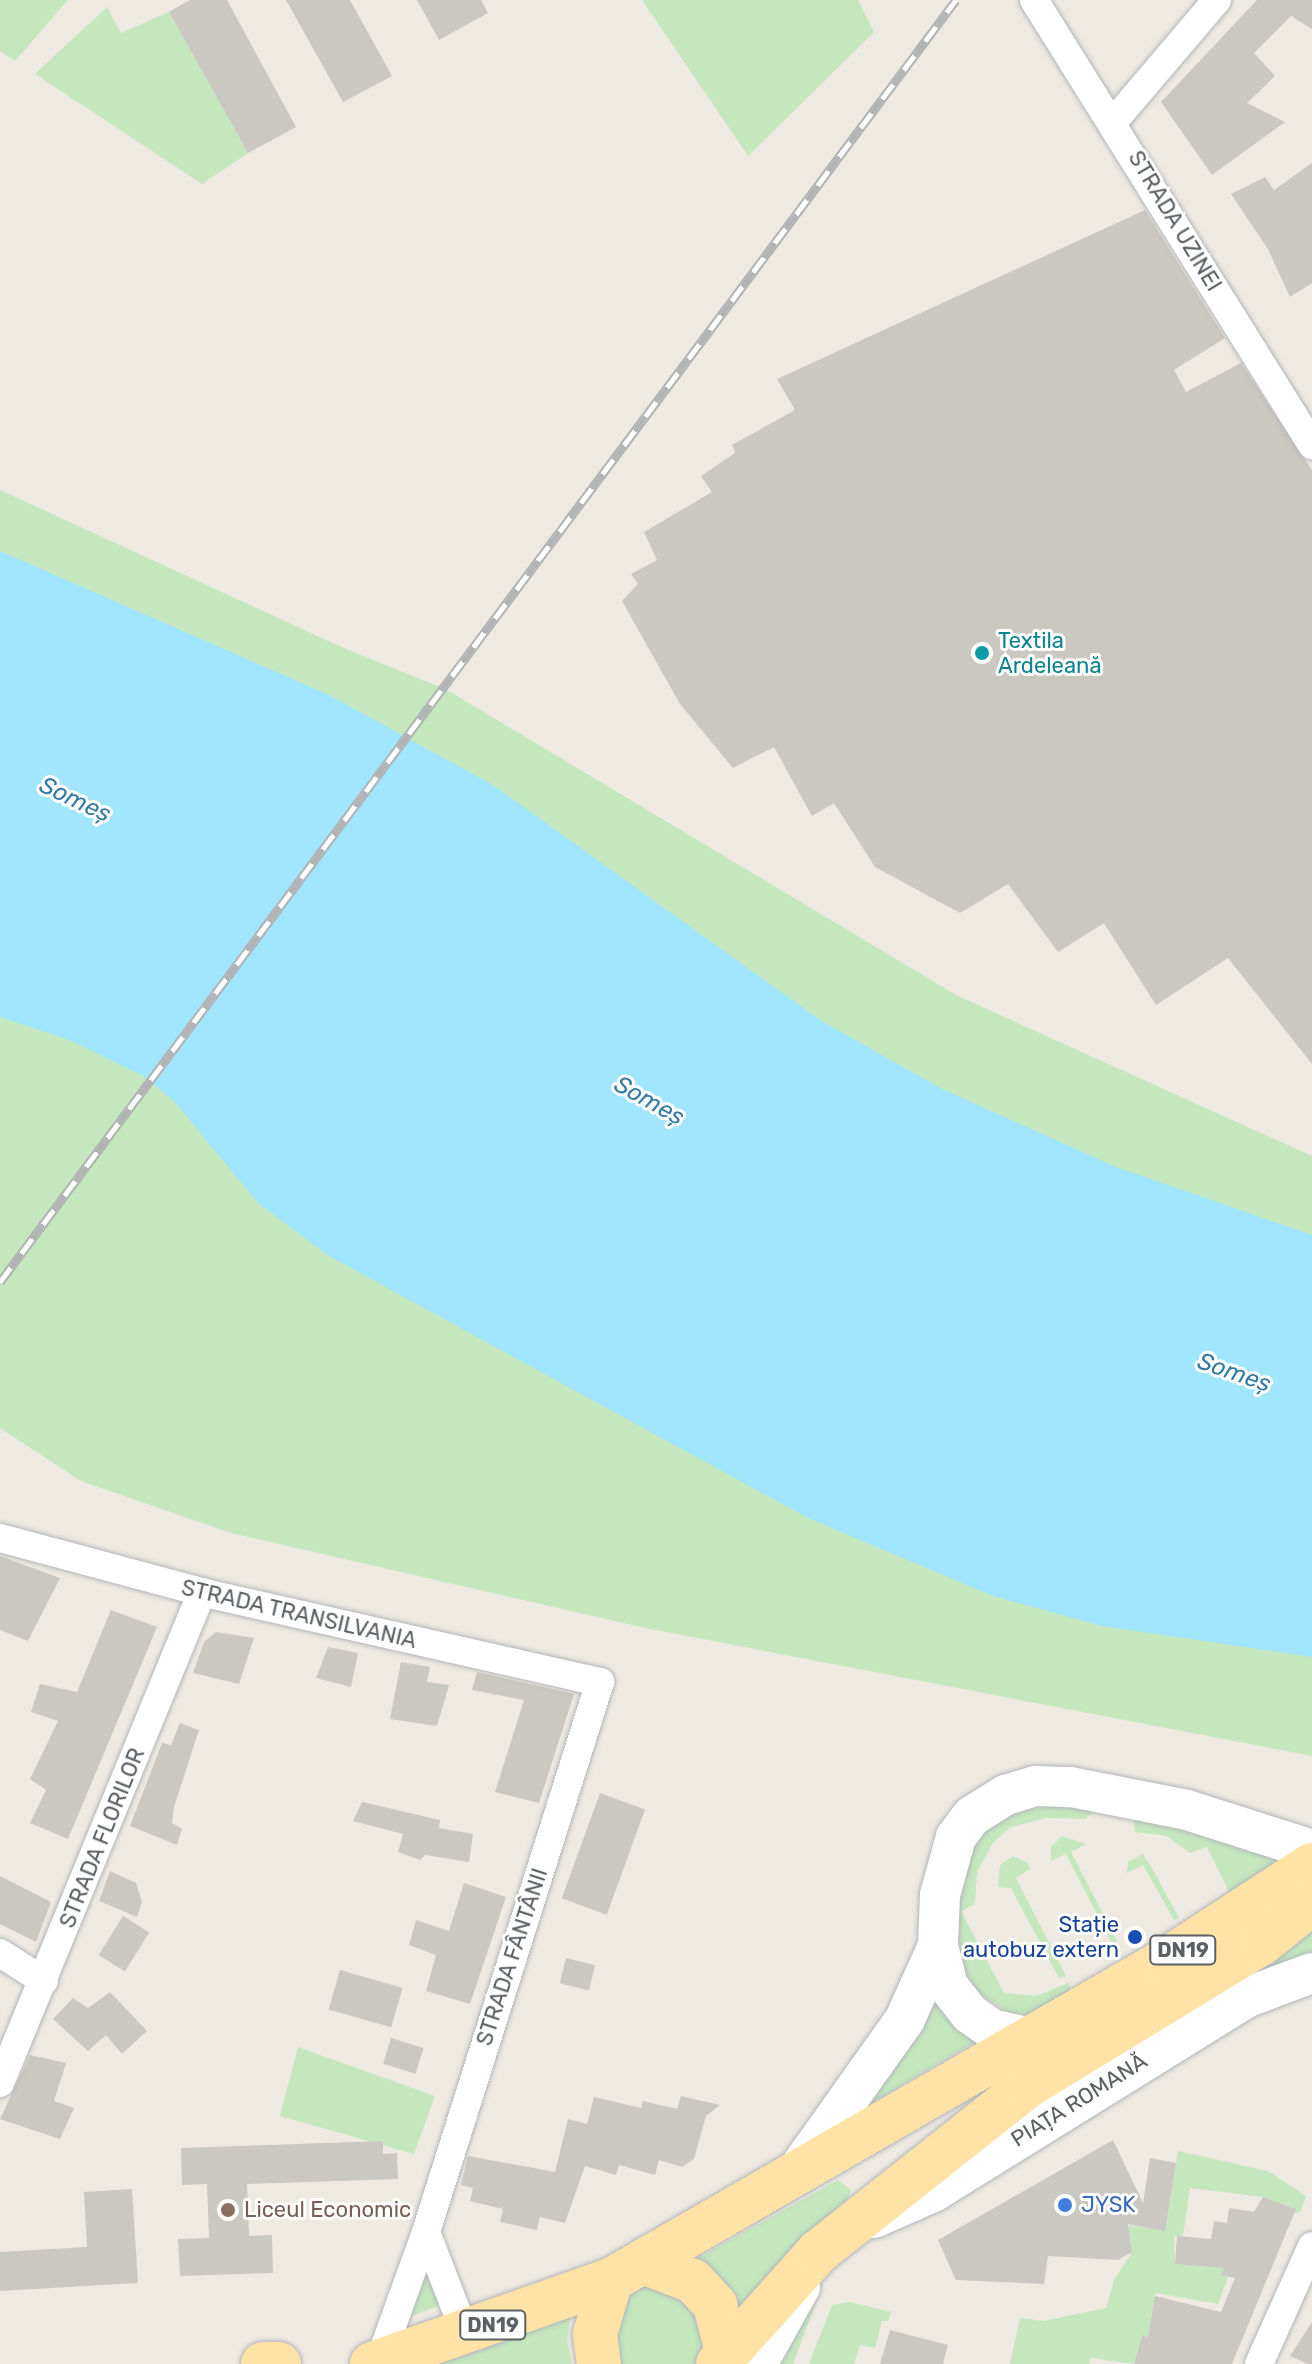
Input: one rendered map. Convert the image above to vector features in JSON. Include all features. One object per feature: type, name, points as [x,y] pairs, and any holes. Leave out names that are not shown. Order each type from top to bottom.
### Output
[{"type":"main road","name":"DN19","points":[[1050,2042],[1312,1865]]},
{"type":"main road","name":"DN19","points":[[376,2363],[465,2333],[627,2271],[800,2167],[1050,2042],[1262,1943],[1312,1903]]},
{"type":"main road","name":"PIAȚA ROMANĂ","points":[[732,2361],[833,2241],[1029,2085],[1050,2042]]},
{"type":"main road","name":"PIAȚA ROMANĂ","points":[[627,2271],[693,2281],[715,2305],[732,2361]]},
{"type":"main road","points":[[599,2364],[595,2334],[627,2271]]},
{"type":"main road","points":[[263,2364],[279,2364]]},
{"type":"street","name":"STRADA UZINEI","points":[[1034,0],[1114,121],[1312,445]]},
{"type":"street","points":[[1114,121],[1217,0]]},
{"type":"street","name":"STRADA TRANSILVANIA","points":[[0,1538],[202,1592],[600,1682]]},
{"type":"street","name":"STRADA FLORILOR","points":[[0,2083],[202,1592]]},
{"type":"street","name":"STRADA FÂNTÂNII","points":[[376,2363],[426,2232],[600,1682]]},
{"type":"street","points":[[1050,2042],[993,2030],[970,2014],[948,1986],[938,1946],[940,1895],[960,1828],[1006,1795],[1036,1786],[1160,1803],[1312,1850]]},
{"type":"street","points":[[800,2167],[905,2019],[938,1946]]},
{"type":"street","points":[[0,1953],[44,1981]]},
{"type":"street","name":"PIAȚA ROMANĂ","points":[[833,2241],[933,2192],[1248,1997],[1312,1973]]},
{"type":"street","points":[[426,2232],[465,2333]]},
{"type":"street","points":[[1259,2364],[1312,2246]]},
{"type":"green space","points":[[0,0],[68,0],[15,61],[0,51]]},
{"type":"green space","points":[[642,0],[858,0],[874,32],[748,156]]},
{"type":"green space","points":[[107,7],[121,33],[169,12],[248,153],[202,184],[35,74]]},
{"type":"green space","points":[[0,490],[346,649],[447,690],[956,995],[1312,1156],[1312,1756],[645,1628],[231,1533],[81,1481],[0,1428]]},
{"type":"green space","points":[[1025,1798],[1093,1812],[1085,1819],[1046,1818],[1011,1827],[993,1843],[977,1872],[975,1904],[961,1911],[1004,1993],[1036,1996],[1068,1983],[1073,1992],[1034,2015],[1010,2013],[975,1992],[956,1955],[954,1892],[970,1842]]},
{"type":"green space","points":[[1132,1810],[1312,1864],[1312,1963],[1269,1973],[1207,1847],[1190,1853],[1167,1836],[1135,1832]]},
{"type":"green space","points":[[1062,1836],[1086,1844],[1071,1852],[1122,1951],[1117,1953],[1066,1854],[1051,1861],[1051,1847]]},
{"type":"green space","points":[[1143,1854],[1179,1918],[1174,1920],[1143,1865],[1127,1873],[1128,1862]]},
{"type":"green space","points":[[1013,1856],[1028,1863],[1030,1869],[1016,1878],[1066,1976],[1059,1978],[1011,1888],[998,1887],[1000,1865]]},
{"type":"green space","points":[[930,1990],[949,2020],[978,2040],[868,2105]]},
{"type":"green space","points":[[298,2047],[435,2096],[414,2154],[280,2116]]},
{"type":"green space","points":[[1178,2151],[1268,2171],[1306,2196],[1301,2211],[1294,2214],[1292,2207],[1263,2197],[1190,2188],[1183,2236],[1174,2236],[1175,2264],[1224,2268],[1222,2275],[1228,2277],[1218,2304],[1156,2293],[1151,2317],[1157,2339],[1142,2335],[1134,2364],[1091,2358],[1089,2364],[1010,2364],[1020,2318],[1043,2321],[1106,2308],[1114,2280],[1132,2252],[1128,2225],[1165,2230]]},
{"type":"green space","points":[[838,2180],[851,2190],[848,2199],[731,2334],[680,2268]]},
{"type":"green space","points":[[425,2247],[449,2302],[400,2320]]},
{"type":"green space","points":[[653,2284],[685,2294],[707,2337],[698,2364],[609,2364],[602,2325],[636,2287]]},
{"type":"green space","points":[[817,2300],[793,2364],[769,2364],[802,2317]]},
{"type":"green space","points":[[850,2302],[891,2312],[888,2321],[882,2321],[875,2348],[860,2345],[854,2364],[809,2364],[832,2305]]},
{"type":"green space","points":[[571,2311],[567,2340],[572,2364],[409,2364]]},
{"type":"water","name":"Someș","points":[[0,551],[329,695],[493,785],[820,1020],[942,1089],[1116,1167],[1312,1235],[1312,1657],[1102,1626],[993,1596],[808,1518],[329,1256],[258,1203],[175,1102],[143,1076],[69,1040],[0,1017]]},
{"type":"building","points":[[190,0],[227,0],[296,127],[248,153],[169,12]]},
{"type":"building","points":[[286,0],[350,0],[392,76],[343,102]]},
{"type":"building","points":[[417,0],[481,0],[488,13],[439,40]]},
{"type":"building","points":[[1257,0],[1312,0],[1312,29],[1291,16],[1254,53],[1275,76],[1247,103],[1285,122],[1212,175],[1161,102]]},
{"type":"building","points":[[1312,163],[1312,283],[1290,297],[1268,249],[1231,194],[1265,177],[1274,190]]},
{"type":"building","name":"Textila Ardeleană","points":[[1145,210],[1225,338],[1174,370],[1186,392],[1241,363],[1312,470],[1312,1064],[1228,958],[1156,1005],[1104,923],[1058,952],[1008,884],[960,913],[875,867],[834,803],[812,816],[774,747],[733,768],[680,704],[622,601],[638,584],[631,574],[657,560],[644,532],[712,492],[701,476],[735,453],[732,445],[795,410],[777,379]]},
{"type":"building","points":[[0,1556],[60,1578],[28,1641],[0,1630]]},
{"type":"building","points":[[111,1610],[157,1627],[68,1839],[30,1823],[46,1790],[30,1779],[58,1721],[31,1712],[40,1684],[77,1692]]},
{"type":"building","points":[[216,1632],[254,1638],[239,1684],[193,1673],[204,1642]]},
{"type":"building","points":[[328,1647],[358,1653],[351,1687],[316,1678]]},
{"type":"building","points":[[401,1662],[430,1667],[427,1682],[449,1685],[437,1726],[390,1719]]},
{"type":"building","points":[[477,1672],[574,1694],[539,1803],[495,1792],[524,1700],[472,1690]]},
{"type":"building","points":[[180,1723],[199,1730],[174,1807],[172,1823],[182,1829],[177,1845],[130,1826],[162,1743],[171,1745]]},
{"type":"building","points":[[600,1793],[645,1809],[607,1915],[562,1898]]},
{"type":"building","points":[[362,1802],[440,1820],[439,1828],[473,1834],[469,1862],[425,1855],[420,1860],[398,1852],[403,1834],[353,1821]]},
{"type":"building","points":[[110,1871],[136,1883],[142,1902],[137,1917],[99,1901]]},
{"type":"building","points":[[0,1876],[51,1902],[36,1942],[0,1924]]},
{"type":"building","points":[[464,1883],[506,1897],[470,2004],[426,1991],[436,1955],[409,1945],[416,1920],[449,1931]]},
{"type":"building","points":[[123,1916],[149,1932],[125,1971],[99,1955]]},
{"type":"building","points":[[566,1958],[595,1965],[589,1990],[560,1983]]},
{"type":"building","points":[[340,1970],[402,1988],[391,2027],[329,2009]]},
{"type":"building","points":[[110,1992],[147,2031],[122,2054],[106,2035],[88,2051],[53,2019],[73,1998],[88,2008]]},
{"type":"building","points":[[391,2038],[424,2048],[416,2074],[383,2064]]},
{"type":"building","points":[[30,2055],[66,2063],[54,2101],[74,2108],[60,2139],[0,2119]]},
{"type":"building","points":[[681,2096],[720,2105],[706,2116],[694,2159],[682,2167],[659,2160],[655,2175],[619,2165],[616,2175],[585,2166],[565,2223],[540,2217],[537,2230],[500,2222],[503,2209],[470,2201],[473,2188],[461,2185],[468,2156],[555,2172],[568,2119],[587,2124],[594,2097],[641,2108],[643,2101],[677,2109]]},
{"type":"building","name":"JYSK","points":[[1113,2140],[1143,2203],[1150,2158],[1176,2163],[1165,2231],[1128,2224],[1132,2252],[1118,2260],[1048,2256],[1044,2284],[956,2280],[938,2240]]},
{"type":"building","name":"Liceul Economic","points":[[383,2141],[383,2154],[397,2153],[398,2179],[247,2184],[249,2236],[272,2235],[273,2273],[180,2276],[178,2239],[209,2238],[207,2184],[182,2185],[181,2148]]},
{"type":"building","points":[[132,2189],[138,2283],[0,2291],[0,2252],[87,2247],[84,2192]]},
{"type":"building","points":[[1263,2197],[1296,2209],[1232,2364],[1134,2364],[1142,2335],[1148,2337],[1155,2296],[1221,2312],[1235,2278],[1221,2275],[1224,2268],[1175,2264],[1177,2236],[1211,2239],[1214,2221],[1227,2223],[1229,2208],[1254,2212]]},
{"type":"building","points":[[1312,2322],[1312,2364],[1308,2364],[1290,2356]]},
{"type":"building","points":[[890,2330],[948,2345],[943,2364],[880,2364]]},
{"type":"railway","points":[[0,1282],[956,0]]},
{"type":"place","name":"Textila Ardeleană","points":[[982,653]]},
{"type":"place","name":"Stație autobuz extern","points":[[1135,1937]]},
{"type":"place","name":"JYSK","points":[[1065,2205]]},
{"type":"place","name":"Liceul Economic","points":[[228,2210]]}]
